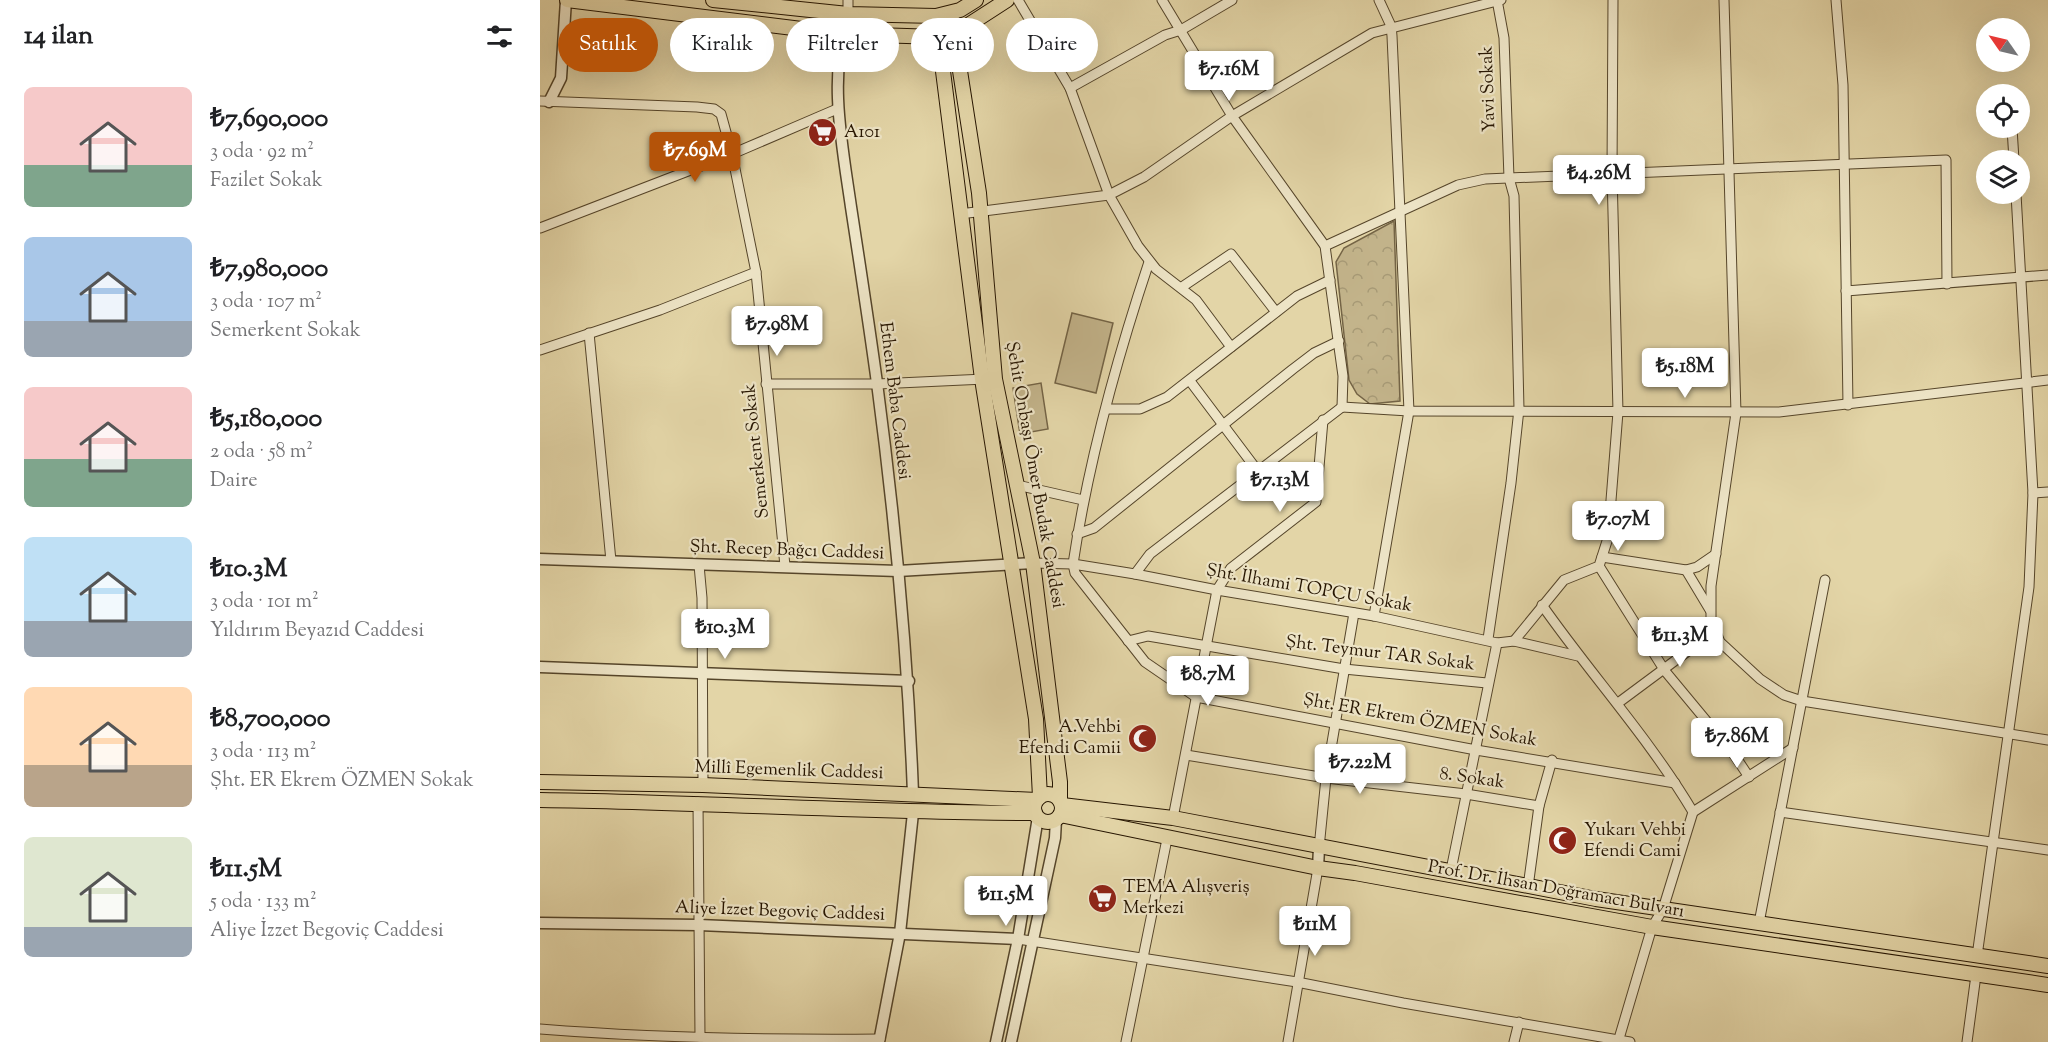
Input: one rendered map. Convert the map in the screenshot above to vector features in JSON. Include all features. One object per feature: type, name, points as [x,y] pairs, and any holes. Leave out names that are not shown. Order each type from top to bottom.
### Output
[{"type":"main road","points":[[567,0],[786,27]]},
{"type":"main road","points":[[713,0],[848,7],[936,16],[951,13],[976,0]]},
{"type":"main road","points":[[979,18],[1007,0]]},
{"type":"main road","name":"Şehit Onbaşı Ömer Budak Caddesi","points":[[951,13],[952,18]]},
{"type":"main road","name":"Şehit Onbaşı Ömer Budak Caddesi","points":[[943,72],[960,214],[988,379],[1010,563],[1036,719],[1037,807]]},
{"type":"main road","name":"Şehit Onbaşı Ömer Budak Caddesi","points":[[961,72],[981,211],[988,379],[1017,485],[1033,563],[1060,782],[1059,810]]},
{"type":"main road","name":"Millî Egemenlik Caddesi","points":[[540,782],[703,785],[913,794],[1037,807]]},
{"type":"main road","points":[[1050,795],[1059,810],[1048,822],[1037,807],[1050,795]]},
{"type":"main road","name":"Millî Egemenlik Caddesi","points":[[540,800],[698,802],[913,813],[1037,807]]},
{"type":"main road","name":"Prof. Dr. İhsan Doğramacı Bulvarı","points":[[1059,810],[1173,818],[1319,848],[1451,870],[1528,887],[2048,966]]},
{"type":"main road","name":"Prof. Dr. İhsan Doğramacı Bulvarı","points":[[1059,810],[1167,839],[1318,868],[1652,927],[1754,940],[2048,985]]},
{"type":"street","points":[[540,110],[561,78],[567,0]]},
{"type":"street","points":[[1018,0],[1070,88],[1109,195],[1149,262],[1196,300],[1232,347]]},
{"type":"street","points":[[1162,0],[1232,116],[1325,246],[1343,376],[1342,407]]},
{"type":"street","points":[[1070,88],[1165,35],[1181,30],[1232,0]]},
{"type":"street","points":[[1374,616],[1409,411],[1391,26],[1379,0]]},
{"type":"street","points":[[960,214],[1109,195],[1144,177],[1232,116],[1372,33],[1391,26],[1499,0]]},
{"type":"street","name":"Yavi Sokak","points":[[1451,870],[1476,750],[1487,683],[1519,410],[1514,196],[1509,178],[1504,38],[1499,0]]},
{"type":"street","points":[[1613,0],[1612,173],[1618,412],[1608,538],[1600,562],[1665,671],[1733,753],[1749,777]]},
{"type":"street","points":[[1724,0],[1736,413],[1716,554],[1711,612],[1711,621],[1715,631],[1720,642],[1760,679],[1784,695],[1802,701],[2048,740]]},
{"type":"street","points":[[1836,0],[1843,85],[1848,405]]},
{"type":"street","name":"Ethem Baba Caddesi","points":[[839,72],[837,109],[877,384],[909,681],[913,794]]},
{"type":"street","name":"Semerkent Sokak","points":[[545,102],[714,109],[720,114],[732,154],[756,272],[785,566]]},
{"type":"street","points":[[540,228],[732,154],[837,109]]},
{"type":"street","points":[[1325,246],[1458,185],[1485,179],[1946,160],[1947,284]]},
{"type":"street","points":[[1977,956],[2029,587],[2033,493],[2017,204]]},
{"type":"street","points":[[1182,287],[1231,254],[1276,312]]},
{"type":"street","points":[[1149,262],[1129,321],[1083,500],[1072,564],[1076,573],[1128,641],[1156,670],[1196,697]]},
{"type":"street","points":[[540,350],[660,310],[756,272]]},
{"type":"street","points":[[1846,291],[2022,279],[2048,275]]},
{"type":"street","points":[[1107,409],[1124,411],[1153,404],[1190,381],[1306,290],[1330,280]]},
{"type":"street","points":[[590,333],[611,561]]},
{"type":"street","points":[[1077,534],[1094,528],[1314,353],[1339,341]]},
{"type":"street","points":[[766,384],[877,384],[988,379]]},
{"type":"street","points":[[1135,574],[1150,554],[1342,407],[1409,411],[1736,413],[1848,405],[2048,380]]},
{"type":"street","points":[[1190,381],[1257,470]]},
{"type":"street","points":[[1173,818],[1216,590],[1231,568],[1316,502],[1323,420]]},
{"type":"street","points":[[1017,485],[1083,500]]},
{"type":"street","points":[[2033,493],[2048,492]]},
{"type":"street","points":[[1514,641],[1564,580],[1600,562],[1686,570],[1698,567],[1716,554]]},
{"type":"street","name":"Şht. Recep Bağcı Caddesi","points":[[540,559],[897,571],[1033,563]]},
{"type":"street","name":"Şht. İlhami TOPÇU Sokak","points":[[1033,563],[1072,564],[1135,574],[1374,616],[1492,641],[1514,641],[1578,656]]},
{"type":"street","points":[[699,566],[703,673],[703,785]]},
{"type":"street","points":[[1686,570],[1711,612]]},
{"type":"street","points":[[1759,923],[1825,580]]},
{"type":"street","points":[[1542,605],[1578,656],[1618,703],[1693,812]]},
{"type":"street","points":[[1288,1042],[1318,868],[1326,778],[1354,613]]},
{"type":"street","points":[[1618,703],[1665,671],[1715,631]]},
{"type":"street","name":"Şht. Teymur TAR Sokak","points":[[1128,641],[1148,636],[1344,669],[1487,683]]},
{"type":"street","points":[[540,667],[909,681]]},
{"type":"street","name":"Şht. ER Ekrem ÖZMEN Sokak","points":[[1196,697],[1476,750],[1552,760],[1675,783]]},
{"type":"street","points":[[1618,1041],[1652,927],[1663,909],[1693,812],[1793,748]]},
{"type":"street","name":"8. Sokak","points":[[1186,755],[1326,778],[1466,794],[1539,806]]},
{"type":"street","points":[[1528,887],[1539,806],[1552,760]]},
{"type":"street","points":[[698,802],[700,1037]]},
{"type":"street","points":[[996,1042],[1018,939],[1037,807]]},
{"type":"street","points":[[1011,1042],[1059,810]]},
{"type":"street","points":[[1780,812],[2048,850]]},
{"type":"street","points":[[540,1029],[632,1039],[700,1037],[761,1041],[880,1040],[900,933],[913,813]]},
{"type":"street","points":[[1126,1042],[1167,839]]},
{"type":"street","name":"Aliye İzzet Begoviç Caddesi","points":[[540,923],[699,925],[1018,939]]},
{"type":"street","points":[[1018,939],[1297,982],[1403,1003],[1630,1042]]},
{"type":"street","points":[[1967,1042],[1976,975]]},
{"type":"street","points":[[1514,1042],[1519,1022]]},
{"type":"green space","points":[[1394,221],[1400,401],[1370,404],[1357,394],[1349,380],[1336,262],[1344,248]]},
{"type":"green space","points":[[1072,313],[1113,323],[1096,393],[1055,383]]},
{"type":"green space","points":[[1041,383],[1048,429],[1020,434],[1013,388]]},
{"type":"place","name":"A101","points":[[823,133]]},
{"type":"place","name":"A.Vehbi Efendi Camii","points":[[1142,738]]},
{"type":"place","name":"Yukarı Vehbi Efendi Cami","points":[[1563,841]]},
{"type":"place","name":"TEMA Alışveriş Merkezi","points":[[1102,898]]}]
